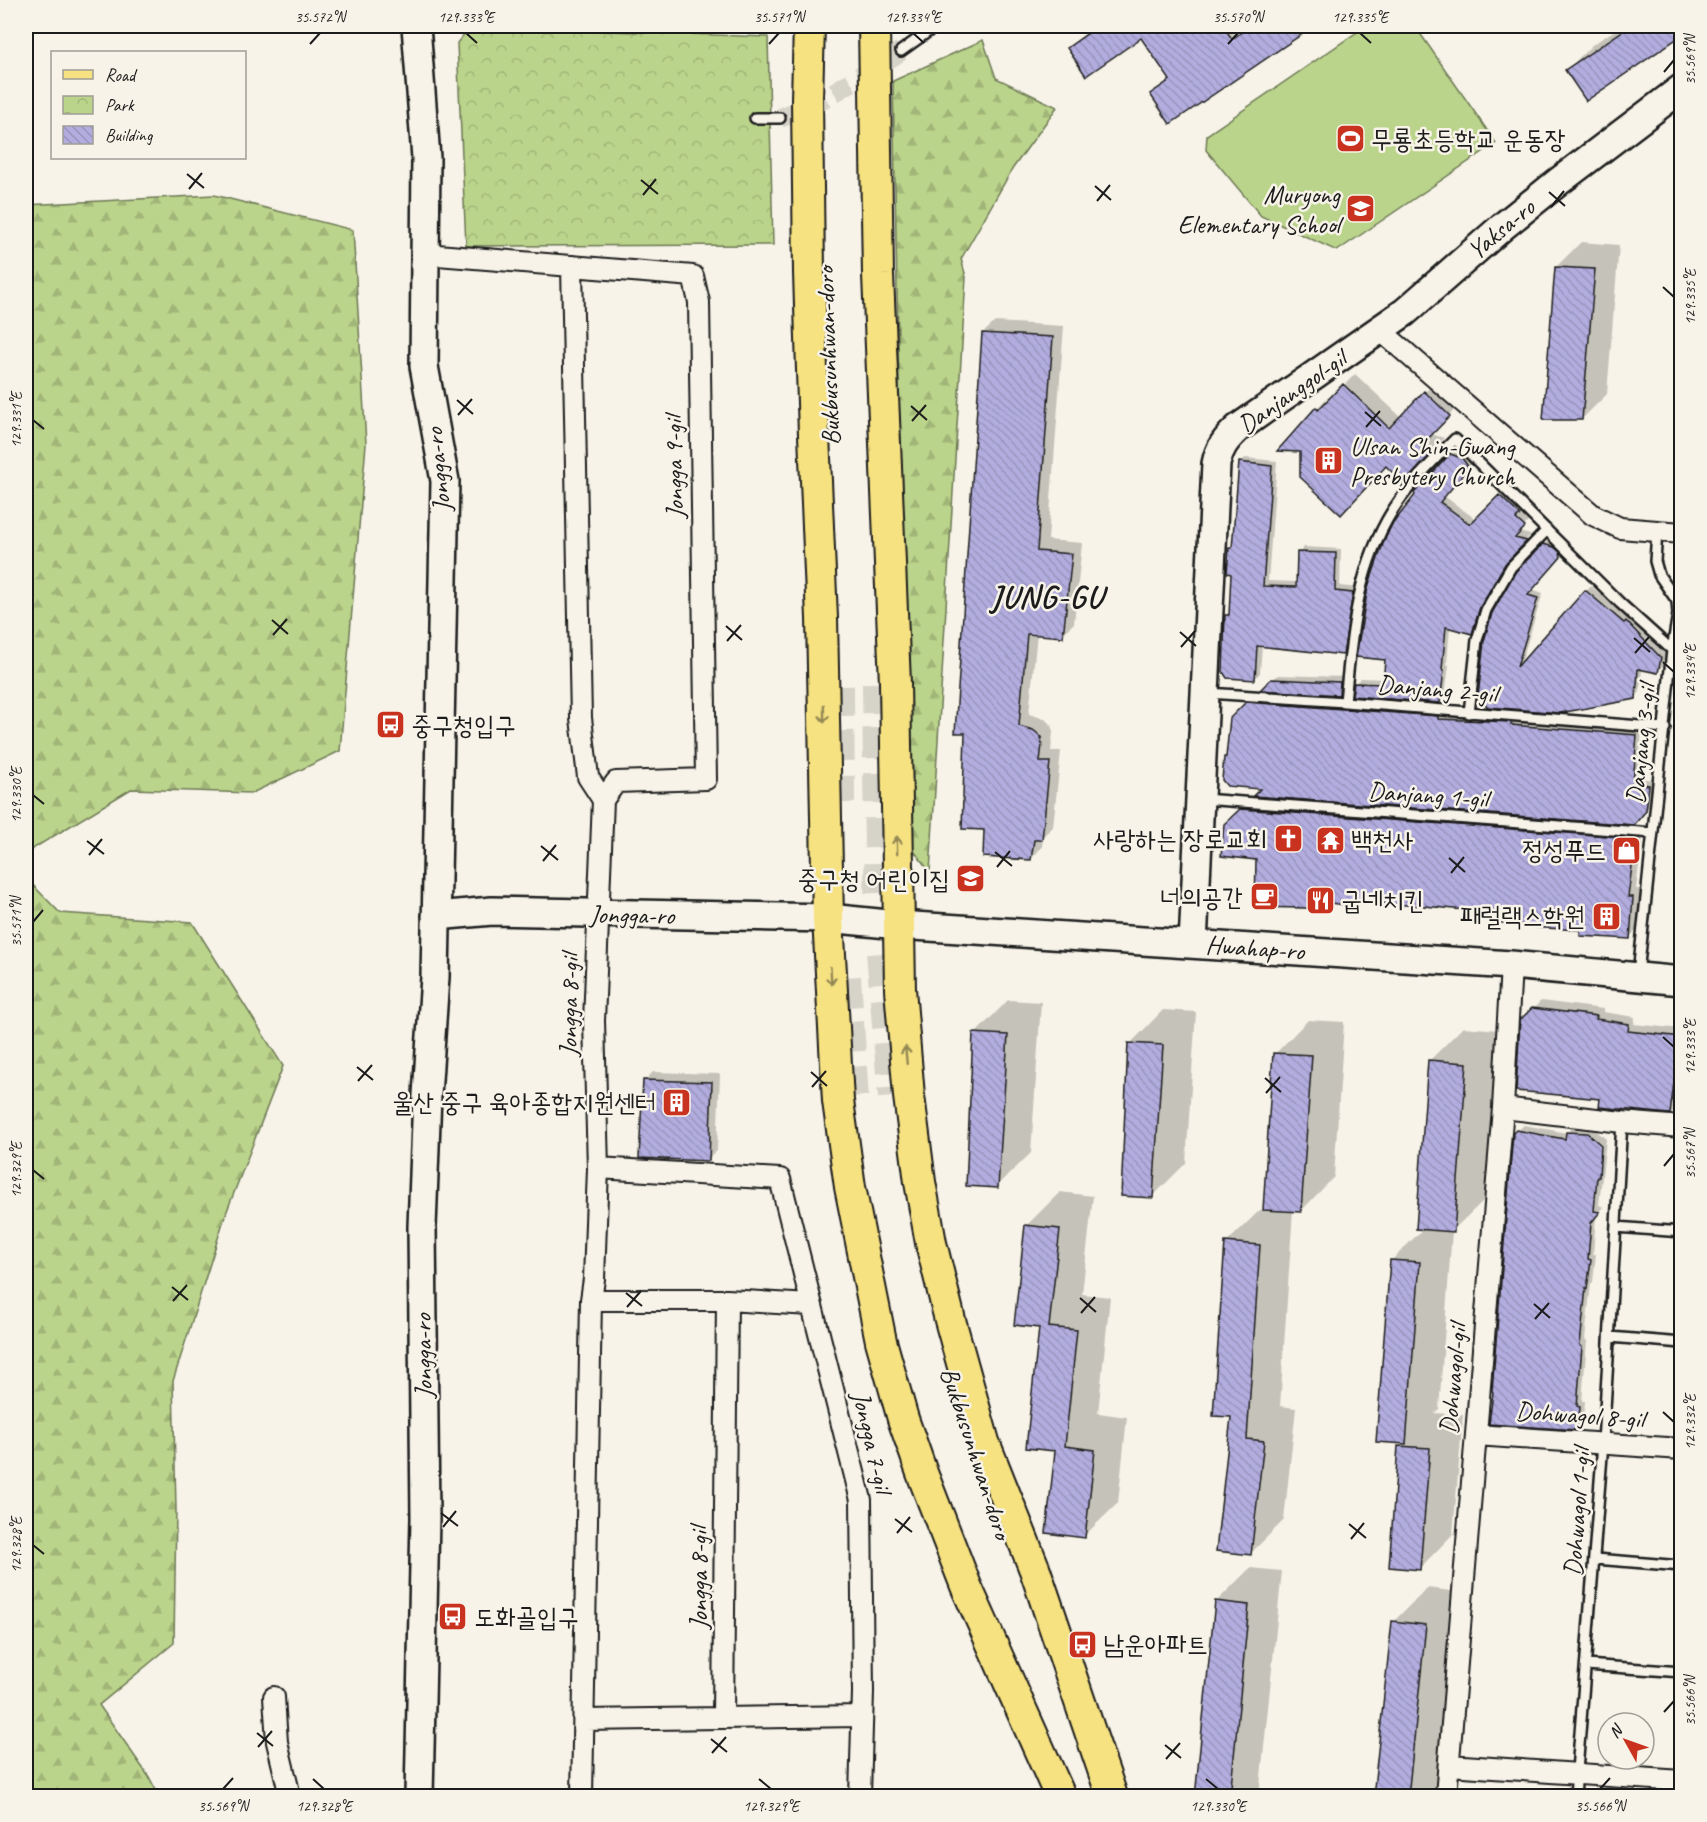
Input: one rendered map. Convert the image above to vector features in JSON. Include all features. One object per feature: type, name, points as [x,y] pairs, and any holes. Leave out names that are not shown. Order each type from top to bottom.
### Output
[{"type":"main road","name":"Jongga-ro","points":[[416,26],[426,158],[424,366],[445,481],[435,977],[427,1095],[422,1227],[425,1518],[419,1797]]},
{"type":"main road","points":[[809,26],[807,99],[809,273],[822,618],[828,918],[838,1101],[850,1187],[880,1341],[903,1419],[966,1586],[1060,1797]]},
{"type":"main road","name":"Bukbusunhwan-doro","points":[[824,26],[825,271],[839,686]]},
{"type":"main road","name":"Bukbusunhwan-doro","points":[[858,26],[862,274],[870,438],[877,683]]},
{"type":"main road","points":[[874,26],[878,275],[895,683],[900,989],[909,1096],[920,1182],[931,1243],[984,1442],[1035,1570],[1112,1797]]},
{"type":"main road","name":"Yaksa-ro","points":[[1380,330],[1405,312],[1502,226],[1682,88]]},
{"type":"main road","name":"Danjanggol-gil","points":[[1193,944],[1216,464],[1219,451],[1226,439],[1238,428],[1380,330]]},
{"type":"main road","name":"Jongga-ro","points":[[436,916],[492,911],[828,918]]},
{"type":"main road","name":"Hwahap-ro","points":[[828,918],[898,925],[1510,965],[1682,981]]},
{"type":"main road","name":"Bukbusunhwan-doro","points":[[893,1097],[905,1186],[917,1249],[970,1450],[1105,1797]]},
{"type":"main road","name":"Bukbusunhwan-doro","points":[[854,1100],[865,1184],[879,1262],[896,1338],[917,1414],[935,1467],[1066,1797]]},
{"type":"street","name":"Jongga 9-gil","points":[[425,255],[693,276],[699,302],[706,778],[616,782],[603,800]]},
{"type":"street","points":[[572,266],[581,718],[588,777],[603,800]]},
{"type":"street","points":[[1380,330],[1593,515],[1620,528],[1682,533]]},
{"type":"street","name":"Jongga 8-gil","points":[[582,1797],[591,1300],[594,1279],[598,1168],[594,1021],[603,800]]},
{"type":"street","name":"Dohwagol-gil","points":[[1446,1797],[1503,1108],[1510,965]]},
{"type":"street","points":[[1503,1108],[1682,1128]]},
{"type":"street","name":"Jongga 7-gil","points":[[598,1168],[780,1179],[861,1500],[860,1797]]},
{"type":"street","points":[[591,1300],[727,1300],[811,1305]]},
{"type":"street","name":"Jongga 8-gil","points":[[723,1717],[727,1300]]},
{"type":"street","name":"Dohwagol 8-gil","points":[[1476,1435],[1682,1449]]},
{"type":"street","points":[[274,1696],[277,1742],[290,1797]]},
{"type":"street","points":[[584,1720],[862,1716]]},
{"type":"street","points":[[1449,1765],[1682,1781]]},
{"type":"lane","points":[[900,51],[936,26]]},
{"type":"lane","points":[[755,118],[780,118]]},
{"type":"lane","name":"Danjang 3-gil","points":[[1345,702],[1351,635],[1367,565],[1377,540],[1403,496],[1426,468],[1455,439],[1620,603],[1672,650],[1638,978]]},
{"type":"lane","points":[[1469,713],[1477,640],[1486,610],[1511,567],[1547,530]]},
{"type":"lane","points":[[1657,532],[1655,561],[1659,575],[1677,601],[1678,614],[1672,650]]},
{"type":"lane","name":"Danjang 2-gil","points":[[1205,693],[1665,728]]},
{"type":"lane","name":"Danjang 1-gil","points":[[1200,799],[1653,832]]},
{"type":"lane","name":"Dohwagol 1-gil","points":[[1575,1797],[1595,1559],[1622,1122]]},
{"type":"lane","points":[[1616,1227],[1682,1232]]},
{"type":"lane","points":[[1610,1337],[1682,1342]]},
{"type":"lane","points":[[1595,1559],[1682,1566]]},
{"type":"lane","points":[[1586,1665],[1682,1672]]},
{"type":"green space","points":[[471,26],[768,37],[773,245],[466,246],[457,43]]},
{"type":"green space","name":"무룡초등학교 운동장","points":[[1366,26],[1415,26],[1496,143],[1337,251],[1261,216],[1206,150],[1207,135]]},
{"type":"green space","points":[[983,40],[996,78],[1057,107],[1013,168],[961,259],[966,277],[930,872],[911,847],[903,601],[893,81]]},
{"type":"green space","points":[[214,195],[353,230],[366,444],[340,751],[252,793],[131,789],[26,853],[26,205]]},
{"type":"green space","points":[[26,878],[60,913],[192,922],[283,1066],[225,1216],[173,1381],[176,1509],[174,1643],[99,1705],[149,1777],[159,1796],[26,1796]]},
{"type":"building","points":[[1082,26],[1223,26],[1232,39],[1251,26],[1314,26],[1170,124],[1150,94],[1170,80],[1141,38],[1086,76],[1067,48],[1088,33]]},
{"type":"building","points":[[1630,26],[1682,26],[1682,35],[1586,101],[1565,70]]},
{"type":"building","points":[[1555,267],[1595,269],[1582,420],[1543,420]]},
{"type":"building","points":[[982,333],[1053,337],[1037,551],[1072,554],[1063,637],[1027,634],[1019,726],[1033,730],[1041,737],[1040,762],[1050,762],[1042,840],[1034,840],[1031,860],[983,857],[984,830],[962,829],[965,733],[955,733]]},
{"type":"building","points":[[1343,384],[1389,428],[1424,391],[1450,416],[1421,446],[1435,450],[1404,484],[1386,466],[1341,515],[1300,477],[1300,452],[1277,451],[1316,407],[1318,410]]},
{"type":"building","points":[[1450,454],[1462,458],[1469,468],[1440,502],[1470,524],[1499,495],[1520,515],[1516,519],[1525,527],[1515,538],[1527,541],[1505,564],[1480,607],[1472,634],[1446,627],[1440,703],[1352,696],[1354,683],[1383,684],[1385,660],[1356,657],[1368,587],[1383,544],[1391,526],[1415,495],[1414,493]]},
{"type":"building","points":[[1239,462],[1272,466],[1263,586],[1296,587],[1297,552],[1336,553],[1335,591],[1353,593],[1343,655],[1257,646],[1255,680],[1227,678],[1223,672],[1225,615],[1229,615],[1231,574],[1227,573],[1229,548],[1232,548]]},
{"type":"building","points":[[1543,544],[1554,547],[1560,552],[1561,557],[1528,595],[1538,598],[1517,667],[1585,590],[1624,623],[1626,621],[1661,658],[1658,673],[1638,669],[1636,699],[1560,713],[1488,707],[1478,697],[1484,641],[1492,613],[1516,571]]},
{"type":"building","points":[[1271,679],[1340,682],[1339,695],[1260,690]]},
{"type":"building","points":[[1246,702],[1438,716],[1438,719],[1511,722],[1511,725],[1637,735],[1633,783],[1649,785],[1646,811],[1634,825],[1253,796],[1260,789],[1227,786],[1222,780],[1230,718]]},
{"type":"building","points":[[1240,809],[1622,837],[1619,841],[1635,843],[1628,897],[1633,897],[1630,939],[1580,936],[1580,930],[1490,922],[1485,912],[1355,900],[1354,906],[1329,903],[1328,911],[1255,907],[1256,860],[1221,856],[1224,824]]},
{"type":"building","points":[[1532,1008],[1597,1016],[1596,1019],[1629,1024],[1628,1031],[1682,1037],[1682,1059],[1677,1059],[1670,1114],[1599,1107],[1600,1099],[1516,1091],[1520,1020]]},
{"type":"building","points":[[973,1033],[1008,1035],[998,1188],[966,1186]]},
{"type":"building","points":[[1128,1043],[1163,1045],[1153,1198],[1121,1196]]},
{"type":"building","points":[[1273,1053],[1312,1055],[1301,1212],[1263,1210]]},
{"type":"building","points":[[1428,1060],[1467,1063],[1454,1232],[1416,1229]]},
{"type":"building","name":"울산 중구 육아종합지원센터","points":[[643,1080],[712,1082],[709,1161],[639,1158]]},
{"type":"building","points":[[1516,1130],[1565,1139],[1566,1132],[1587,1133],[1601,1145],[1594,1211],[1600,1212],[1591,1223],[1588,1259],[1591,1260],[1580,1345],[1582,1347],[1577,1406],[1580,1407],[1578,1430],[1489,1424],[1513,1133]]},
{"type":"building","points":[[1025,1225],[1060,1229],[1049,1327],[1077,1330],[1065,1446],[1095,1450],[1085,1538],[1046,1533],[1055,1451],[1026,1448],[1039,1328],[1014,1325]]},
{"type":"building","points":[[1225,1242],[1260,1245],[1247,1439],[1264,1441],[1251,1555],[1216,1551],[1231,1417],[1213,1416]]},
{"type":"building","points":[[1390,1260],[1420,1262],[1406,1444],[1376,1442]]},
{"type":"building","points":[[1398,1446],[1430,1448],[1420,1570],[1389,1567]]},
{"type":"building","points":[[1215,1601],[1249,1605],[1230,1797],[1195,1797]]},
{"type":"building","points":[[1392,1621],[1426,1625],[1408,1797],[1373,1797]]},
{"type":"tunnel","points":[[780,118],[814,105],[901,51]]},
{"type":"tunnel","points":[[877,683],[880,940],[893,1097]]},
{"type":"tunnel","points":[[839,686],[840,803]]},
{"type":"tunnel","points":[[846,977],[854,1100]]},
{"type":"place","name":"무룡초등학교 운동장","points":[[1350,139]]},
{"type":"place","name":"Muryong Elementary School","points":[[1361,209]]},
{"type":"place","name":"Ulsan Shin-Gwang Presbytery Church","points":[[1329,461]]},
{"type":"place","name":"중구청입구","points":[[390,725]]},
{"type":"place","name":"사랑하는 장로교회","points":[[1288,839]]},
{"type":"place","name":"백천사","points":[[1330,840]]},
{"type":"place","name":"정성푸드","points":[[1627,850]]},
{"type":"place","name":"중구청 어린이집","points":[[971,879]]},
{"type":"place","name":"너의공간","points":[[1264,897]]},
{"type":"place","name":"굽네치킨","points":[[1320,900]]},
{"type":"place","name":"패럴랙스학원","points":[[1606,916]]},
{"type":"place","name":"울산 중구 육아종합지원센터","points":[[677,1102]]},
{"type":"place","name":"도화골입구","points":[[453,1617]]},
{"type":"place","name":"남운아파트","points":[[1082,1644]]},
{"type":"district","name":"JUNG-GU","points":[[1047,596]]}]
